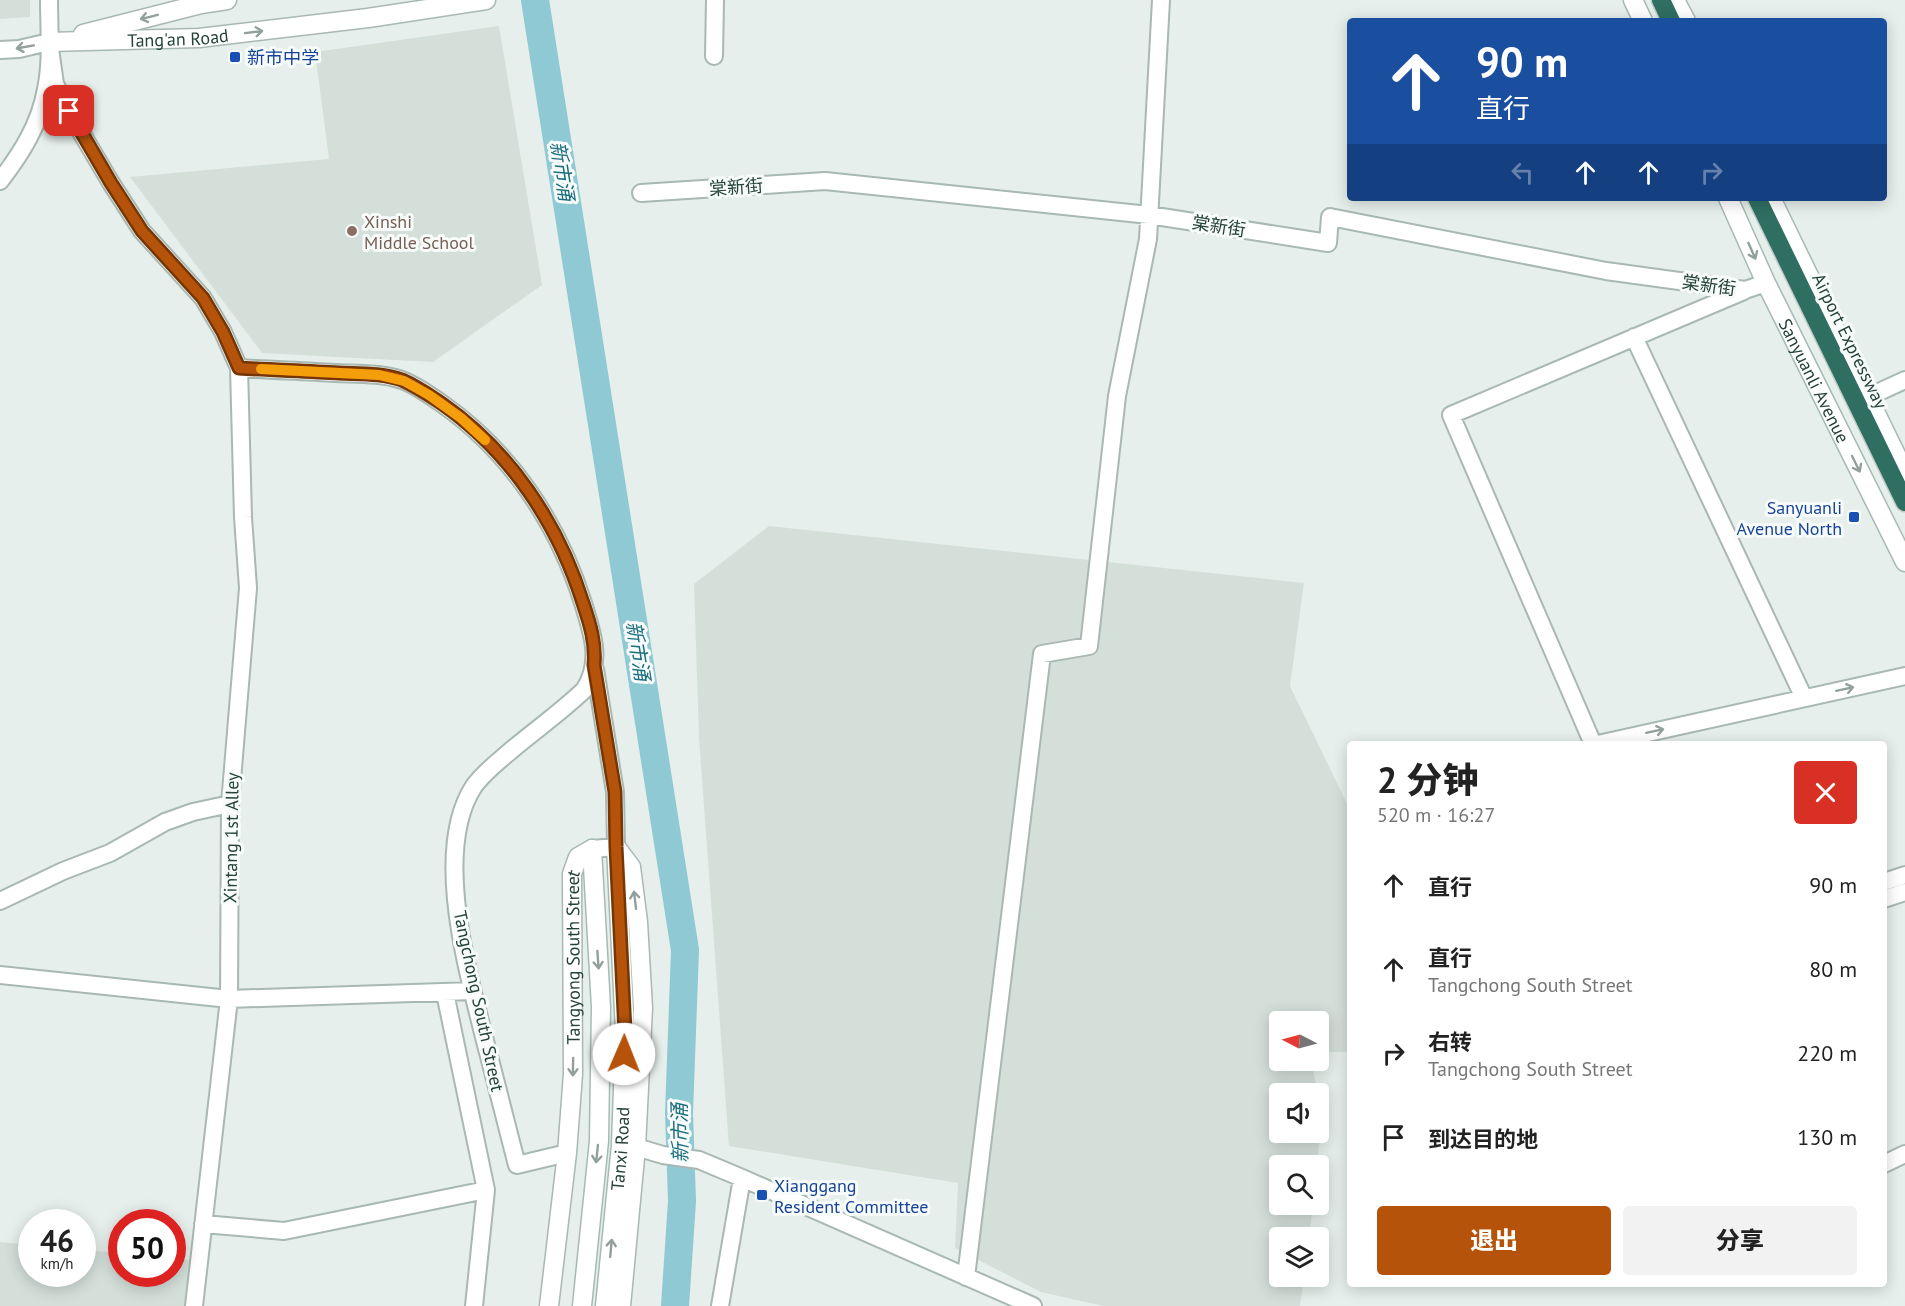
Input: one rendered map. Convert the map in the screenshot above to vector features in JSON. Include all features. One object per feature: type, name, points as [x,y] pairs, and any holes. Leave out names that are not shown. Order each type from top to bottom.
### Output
[{"type":"highway","points":[[1661,0],[1670,18]]},
{"type":"highway","name":"Airport Expressway","points":[[1758,201],[1905,502]]},
{"type":"main road","name":"Tang'an Road","points":[[49,42],[201,4],[226,0]]},
{"type":"main road","name":"Tang'an Road","points":[[49,42],[199,38],[368,18],[486,0]]},
{"type":"main road","points":[[1676,0],[1685,18]]},
{"type":"main road","name":"Sanyuanli Avenue","points":[[1729,201],[1766,283],[1905,562]]},
{"type":"main road","points":[[1772,201],[1905,473]]},
{"type":"main road","points":[[616,847],[632,867],[643,1008],[636,1147],[621,1306]]},
{"type":"main road","name":"Tanxi Road","points":[[605,1306],[621,1144],[625,1032],[616,847]]},
{"type":"main road","name":"Tanxi Road","points":[[582,1306],[599,1141],[601,1007],[592,849]]},
{"type":"main road","name":"Tangyong South Street","points":[[549,1306],[567,1153],[573,1074],[572,874],[578,857],[592,849]]},
{"type":"street","points":[[0,181],[21,151],[43,103],[48,78],[49,0]]},
{"type":"street","points":[[714,56],[716,0]]},
{"type":"street","points":[[966,1277],[1042,654],[1089,646],[1117,396],[1148,239],[1161,0]]},
{"type":"street","points":[[0,50],[19,49],[49,42]]},
{"type":"street","points":[[49,42],[55,84],[81,132],[142,231],[203,298],[223,332],[239,368]]},
{"type":"street","name":"棠新街","points":[[641,193],[825,181],[1149,215],[1328,243],[1330,217],[1606,271],[1745,290],[1766,283]]},
{"type":"street","points":[[1592,741],[1451,415],[1745,290]]},
{"type":"street","points":[[1634,337],[1804,698]]},
{"type":"street","name":"Tangchong South Street","points":[[239,368],[391,377],[416,387],[461,418],[489,444],[518,477],[552,527],[572,573],[593,637],[595,652],[593,674],[584,690],[496,763],[475,785],[468,797],[457,834],[455,876],[462,936],[473,991],[517,1165],[567,1153]]},
{"type":"street","name":"Xintang 1st Alley","points":[[194,1306],[229,999],[230,804],[248,588],[243,517],[239,368]]},
{"type":"street","points":[[1868,397],[1905,380]]},
{"type":"street","points":[[594,665],[615,792],[616,847]]},
{"type":"street","points":[[1611,741],[1905,676]]},
{"type":"street","points":[[0,901],[63,871],[110,854],[165,822],[193,812],[230,804]]},
{"type":"street","name":"Tangyong South Street","points":[[592,849],[616,847]]},
{"type":"street","points":[[1887,881],[1905,875]]},
{"type":"street","points":[[1887,898],[1905,892]]},
{"type":"street","points":[[0,975],[229,999],[473,991]]},
{"type":"street","points":[[445,993],[486,1190],[474,1306]]},
{"type":"street","points":[[636,1147],[663,1155],[699,1160],[1033,1306]]},
{"type":"street","points":[[1887,1163],[1905,1154]]},
{"type":"street","points":[[720,1306],[742,1178]]},
{"type":"street","points":[[202,1224],[284,1231],[486,1190]]},
{"type":"shaded area","points":[[0,0],[30,0],[30,17],[0,19]]},
{"type":"shaded area","name":"Xinshi Middle School","points":[[499,26],[542,285],[433,362],[262,353],[130,177],[329,159],[315,52]]},
{"type":"shaded area","points":[[769,526],[1304,583],[1290,686],[1347,804],[1347,1052],[1329,1052],[1329,1011],[1269,1011],[1269,1071],[1313,1071],[1316,1083],[1269,1083],[1269,1143],[1319,1143],[1318,1155],[1269,1155],[1269,1215],[1312,1215],[1310,1227],[1269,1227],[1269,1287],[1303,1287],[1300,1306],[1103,1306],[1041,1292],[955,1248],[958,1183],[729,1146],[699,738],[694,584]]},
{"type":"shaded area","points":[[0,1242],[18,1244],[18,1287],[96,1287],[96,1251],[108,1252],[108,1287],[186,1287],[186,1260],[190,1260],[185,1306],[0,1306]]},
{"type":"waterway","name":"新市涌","points":[[535,0],[685,950],[679,1113],[682,1201],[675,1306]]},
{"type":"slow traffic","points":[[261,369],[379,375],[404,381],[429,395],[461,418],[485,440]]},
{"type":"place","name":"新市中学","points":[[235,57]]},
{"type":"place","name":"Xinshi Middle School","points":[[352,231]]},
{"type":"place","name":"Sanyuanli Avenue North","points":[[1854,517]]},
{"type":"place","name":"Xianggang Resident Committee","points":[[762,1195]]},
{"type":"route","points":[[69,111],[142,231],[203,298],[232,349],[239,368],[379,375],[404,381],[429,395],[461,418],[489,444],[518,477],[542,510],[572,573],[593,637],[594,665],[615,792],[624,1054]]}]
